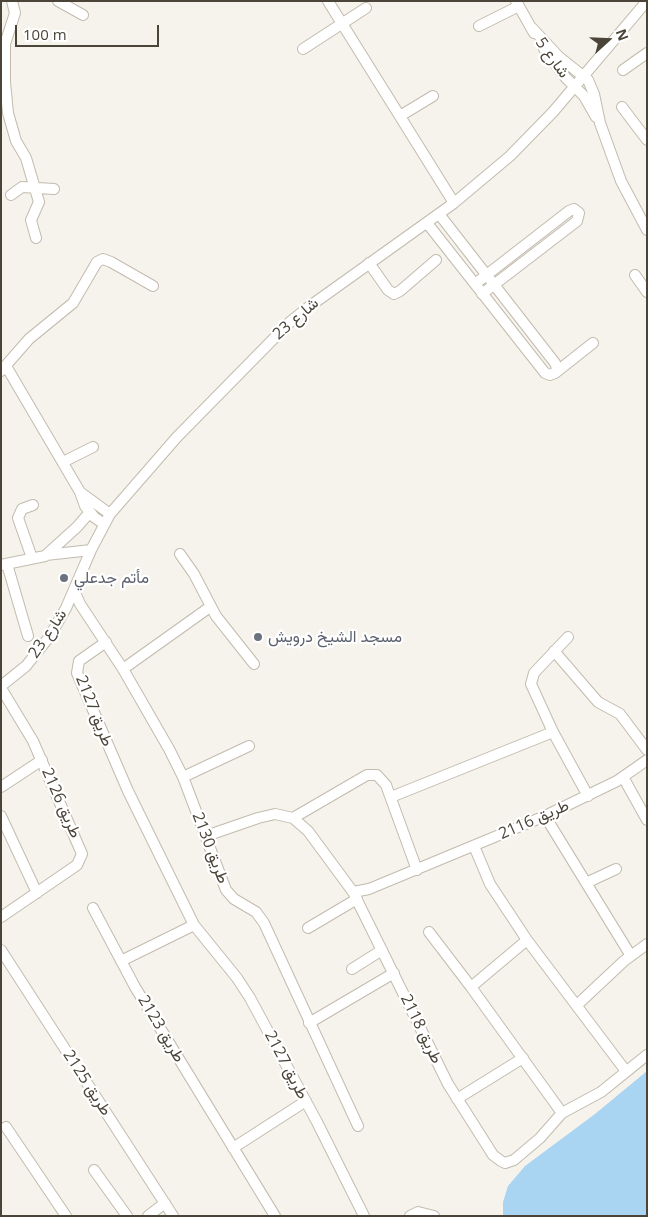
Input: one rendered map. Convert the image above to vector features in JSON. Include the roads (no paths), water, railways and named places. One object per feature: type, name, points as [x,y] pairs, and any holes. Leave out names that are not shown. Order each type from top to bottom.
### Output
[{"type":"street","points":[[12,1],[15,13],[5,44],[5,82],[8,113],[11,128],[26,156],[33,187],[39,202],[31,220],[36,238]]},
{"type":"street","points":[[58,1],[83,15]]},
{"type":"street","points":[[328,1],[454,202]]},
{"type":"street","name":"شارع 23","points":[[1,687],[26,666],[54,630],[110,514],[177,437],[271,340],[310,306],[439,214],[510,156],[574,87],[647,1]]},
{"type":"street","points":[[479,26],[517,4]]},
{"type":"street","name":"شارع 5","points":[[517,4],[544,49],[574,87],[584,96],[600,123]]},
{"type":"street","points":[[302,50],[366,8]]},
{"type":"street","name":"شارع 5","points":[[532,28],[566,63],[584,75]]},
{"type":"street","points":[[623,70],[647,53]]},
{"type":"street","points":[[584,75],[594,94],[600,123],[627,197],[647,230]]},
{"type":"street","points":[[400,116],[433,96]]},
{"type":"street","points":[[622,107],[647,140]]},
{"type":"street","points":[[11,195],[22,187],[54,190]]},
{"type":"street","points":[[475,284],[569,211],[577,210],[579,219],[482,294]]},
{"type":"street","points":[[439,214],[557,366],[555,374]]},
{"type":"street","points":[[427,223],[545,373],[555,374],[593,343]]},
{"type":"street","points":[[529,242],[536,252]]},
{"type":"street","points":[[104,524],[90,512],[63,462],[3,368],[29,338],[72,303],[97,262],[103,259],[111,262],[153,286]]},
{"type":"street","points":[[369,263],[388,290],[394,294],[436,260]]},
{"type":"street","points":[[635,275],[647,292]]},
{"type":"street","points":[[520,342],[532,333]]},
{"type":"street","points":[[63,462],[93,447]]},
{"type":"street","points":[[80,492],[110,514]]},
{"type":"street","points":[[32,558],[18,518],[22,509],[33,505]]},
{"type":"street","points":[[45,556],[77,527],[90,512]]},
{"type":"street","points":[[28,636],[4,564],[91,550]]},
{"type":"street","points":[[180,554],[197,580],[210,607],[254,664]]},
{"type":"street","name":"طريق 2130","points":[[74,590],[88,617],[123,669],[183,777],[226,890],[234,899],[256,912],[264,923],[358,1126]]},
{"type":"street","points":[[123,669],[210,607]]},
{"type":"street","points":[[66,608],[88,617]]},
{"type":"street","points":[[568,637],[532,676],[531,684],[553,732],[588,796]]},
{"type":"street","name":"طريق 2127","points":[[106,642],[80,661],[77,673],[128,791],[194,925],[244,988],[306,1101],[364,1216]]},
{"type":"street","points":[[554,651],[598,702],[620,714],[647,750]]},
{"type":"street","name":"طريق 2126","points":[[1,687],[23,722],[42,760],[82,854],[77,865],[1,917]]},
{"type":"street","points":[[391,797],[553,732]]},
{"type":"street","points":[[183,777],[249,746]]},
{"type":"street","points":[[1,787],[42,760]]},
{"type":"street","name":"طريق 2116","points":[[308,928],[355,896],[369,889],[545,816],[623,777],[647,760]]},
{"type":"street","points":[[206,836],[266,815],[275,814],[293,818],[367,775],[381,777],[391,797],[417,870]]},
{"type":"street","points":[[623,777],[647,820]]},
{"type":"street","points":[[1,816],[36,893]]},
{"type":"street","points":[[545,816],[631,956]]},
{"type":"street","name":"طريق 2118","points":[[293,818],[308,831],[355,896],[456,1099],[493,1155],[505,1163],[514,1160],[540,1138],[562,1114],[601,1092],[625,1070],[647,1055]]},
{"type":"street","points":[[474,846],[490,884],[527,940],[625,1070]]},
{"type":"street","points":[[586,883],[616,869]]},
{"type":"street","name":"طريق 2123","points":[[93,908],[121,961],[275,1216]]},
{"type":"street","points":[[121,961],[194,925]]},
{"type":"street","points":[[429,932],[523,1058],[562,1114]]},
{"type":"street","points":[[471,987],[527,940]]},
{"type":"street","points":[[577,1005],[647,944]]},
{"type":"street","name":"طريق 2125","points":[[1,950],[173,1216]]},
{"type":"street","points":[[352,969],[382,950]]},
{"type":"street","points":[[309,1023],[394,973]]},
{"type":"street","points":[[456,1099],[523,1058]]},
{"type":"street","points":[[233,1148],[306,1101]]},
{"type":"street","points":[[6,1127],[66,1216]]},
{"type":"street","points":[[94,1170],[126,1216]]},
{"type":"street","points":[[148,1216],[165,1203]]},
{"type":"street","points":[[410,1216],[418,1212],[434,1216]]},
{"type":"water","points":[[647,1071],[647,1216],[503,1216],[503,1202],[508,1186],[525,1166],[595,1114]]},
{"type":"place","name":"مأتم جدعلي","points":[[64,578]]},
{"type":"place","name":"مسجد الشيخ درويش","points":[[258,637]]}]
